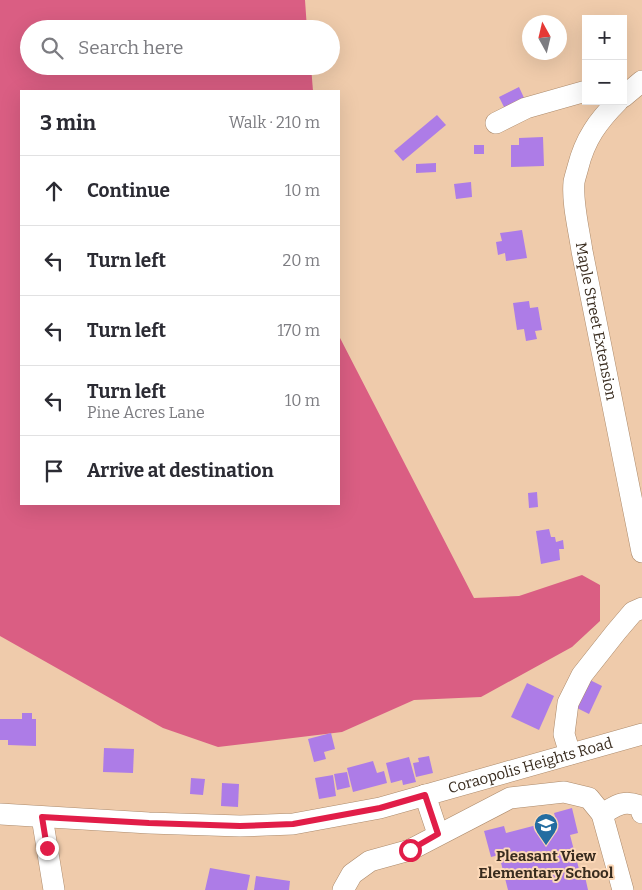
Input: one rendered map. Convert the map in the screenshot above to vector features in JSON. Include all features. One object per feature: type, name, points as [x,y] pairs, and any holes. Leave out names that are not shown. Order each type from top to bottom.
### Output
[{"type":"street","points":[[496,123],[526,108],[582,92]]},
{"type":"street","name":"Maple Street Extension","points":[[614,105],[592,131],[581,155],[574,182],[575,211],[642,552]]},
{"type":"street","points":[[570,754],[564,734],[568,703],[578,682],[633,612],[642,608]]},
{"type":"street","name":"Coraopolis Heights Road","points":[[0,814],[176,824],[240,826],[293,824],[380,808],[642,734]]},
{"type":"street","points":[[343,890],[352,874],[370,860],[410,850],[510,798],[564,792],[589,798],[602,814],[623,890]]},
{"type":"street","points":[[425,795],[438,834]]},
{"type":"street","points":[[602,814],[620,804],[631,802],[640,806],[642,813]]},
{"type":"street","points":[[42,817],[54,890]]},
{"type":"shaded area","points":[[0,0],[305,0],[306,20],[20,20],[20,75],[312,75],[313,90],[20,90],[20,505],[340,505],[340,338],[474,598],[519,596],[582,575],[600,585],[600,621],[572,647],[481,697],[414,700],[342,732],[218,747],[163,728],[0,636]]},
{"type":"building","points":[[519,87],[525,100],[505,109],[499,97]]},
{"type":"building","points":[[437,115],[446,125],[403,161],[394,151]]},
{"type":"building","points":[[543,137],[544,166],[511,167],[511,145],[519,145],[519,138]]},
{"type":"building","points":[[474,145],[484,145],[484,154],[474,154]]},
{"type":"building","points":[[436,163],[436,172],[416,173],[416,164]]},
{"type":"building","points":[[471,182],[472,197],[456,199],[454,184]]},
{"type":"building","points":[[522,230],[527,258],[506,261],[505,253],[498,255],[496,242],[502,241],[500,233]]},
{"type":"building","points":[[529,301],[530,308],[538,307],[542,330],[535,331],[537,339],[526,341],[524,329],[517,330],[513,303]]},
{"type":"building","points":[[537,492],[538,507],[529,508],[528,493]]},
{"type":"building","points":[[549,529],[551,537],[555,537],[556,542],[563,540],[564,549],[559,549],[560,560],[541,564],[536,531]]},
{"type":"building","points":[[586,678],[602,686],[589,714],[573,706]]},
{"type":"building","points":[[527,683],[554,696],[539,730],[511,717]]},
{"type":"building","points":[[22,713],[32,713],[32,719],[36,719],[36,746],[8,745],[8,740],[0,740],[0,719],[22,719]]},
{"type":"building","points":[[331,733],[335,749],[324,752],[326,759],[314,762],[308,739]]},
{"type":"building","points":[[104,748],[134,749],[133,773],[103,772]]},
{"type":"building","points":[[429,756],[433,773],[416,777],[413,763],[419,762],[418,758]]},
{"type":"building","points":[[409,757],[416,782],[403,785],[402,780],[391,783],[386,763]]},
{"type":"building","points":[[373,761],[377,773],[384,771],[387,783],[353,792],[347,768]]},
{"type":"building","points":[[347,772],[350,787],[337,790],[334,774]]},
{"type":"building","points":[[333,775],[336,796],[319,799],[315,778]]},
{"type":"building","points":[[191,778],[205,779],[203,795],[190,794]]},
{"type":"building","points":[[222,783],[239,784],[238,807],[221,806]]},
{"type":"building","points":[[572,808],[578,833],[570,835],[580,873],[584,872],[588,890],[508,890],[499,855],[491,857],[484,831],[504,826],[506,833],[556,820],[554,813]]},
{"type":"building","points":[[210,868],[250,875],[247,890],[205,890]]},
{"type":"building","points":[[256,876],[290,881],[289,890],[254,890]]},
{"type":"place","name":"Pleasant View Elementary School","points":[[546,846]]},
{"type":"route","points":[[47,848],[42,817],[240,826],[293,824],[380,808],[425,795],[438,834],[410,850]]}]
